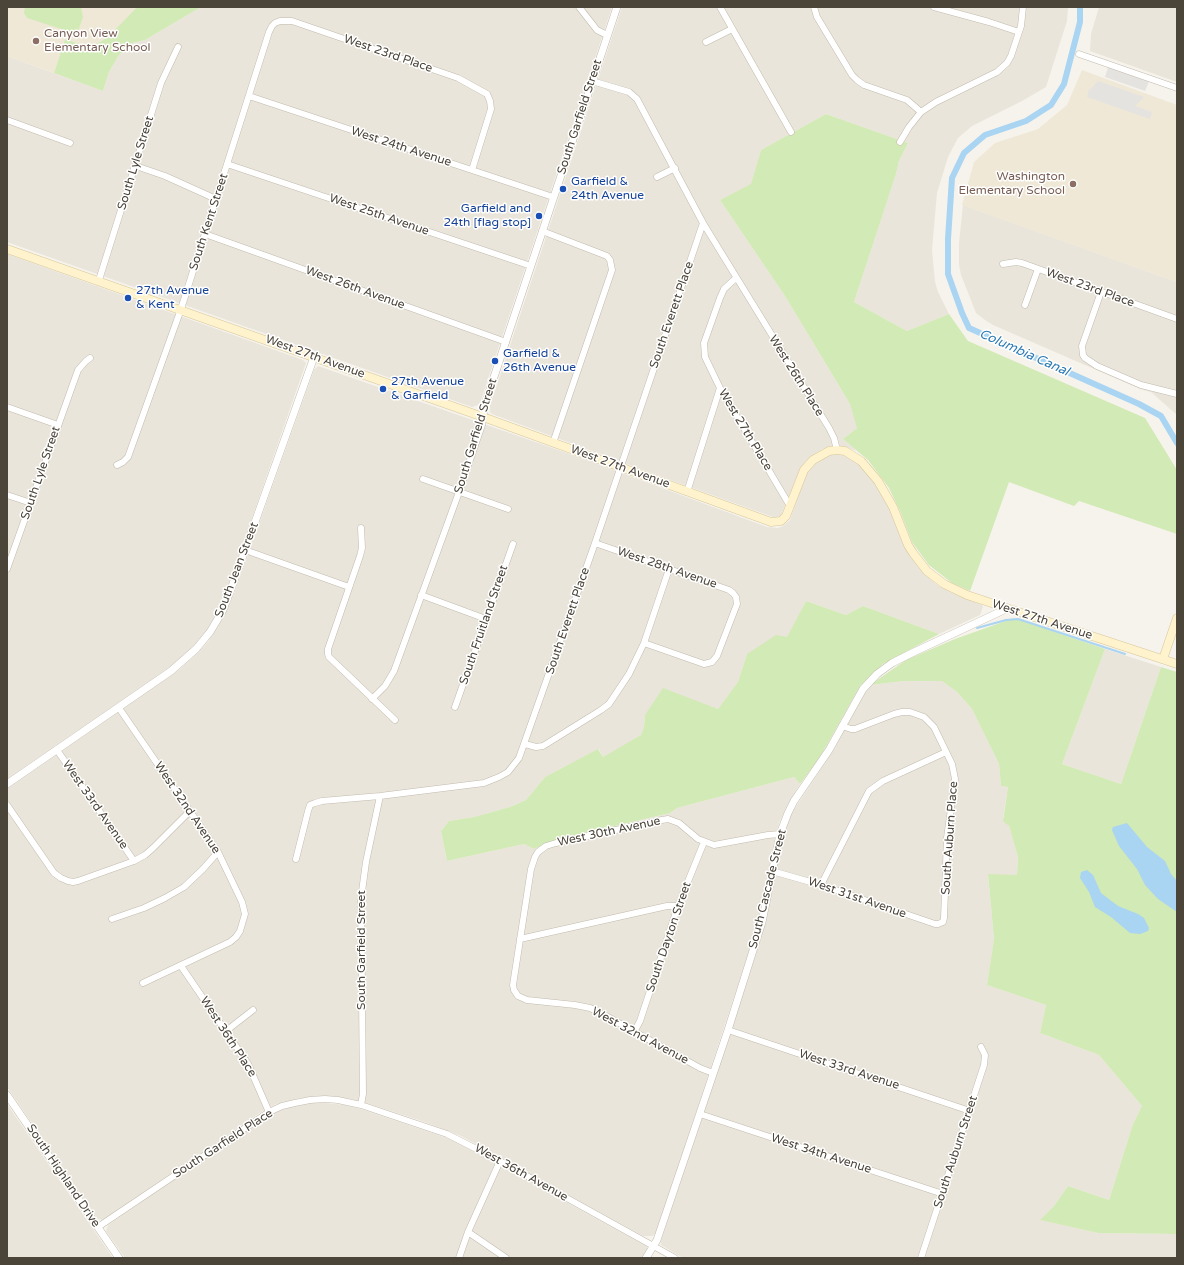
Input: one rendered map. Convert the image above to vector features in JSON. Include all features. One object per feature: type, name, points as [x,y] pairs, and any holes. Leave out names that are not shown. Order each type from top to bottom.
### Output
[{"type":"main road","name":"West 27th Avenue","points":[[7,249],[181,309],[766,520],[774,522],[781,521],[786,516],[790,506]]},
{"type":"main road","name":"West 27th Avenue","points":[[837,450],[845,451],[855,457],[878,480],[893,507],[908,545],[919,563],[944,584],[958,591],[1006,608],[1177,664]]},
{"type":"main road","points":[[790,506],[799,480],[807,466],[823,453],[837,450]]},
{"type":"main road","points":[[1163,659],[1177,618]]},
{"type":"street","points":[[579,7],[597,30],[608,35]]},
{"type":"street","name":"South Garfield Street","points":[[372,699],[385,686],[394,672],[459,492],[482,425],[484,407],[617,7]]},
{"type":"street","points":[[720,7],[791,132]]},
{"type":"street","points":[[814,7],[817,18],[852,75],[864,85],[907,100],[921,112]]},
{"type":"street","points":[[934,7],[1019,32]]},
{"type":"street","points":[[900,142],[909,127],[921,112],[936,102],[1002,68],[1007,63],[1011,56],[1023,19],[1023,7]]},
{"type":"street","name":"South Kent Street","points":[[117,465],[128,457],[181,309],[269,32],[272,26],[280,21]]},
{"type":"street","name":"West 23rd Place","points":[[280,21],[292,21],[458,78],[487,94],[491,109],[472,170]]},
{"type":"street","points":[[706,42],[732,29]]},
{"type":"street","name":"South Lyle Street","points":[[99,280],[161,83],[178,47]]},
{"type":"street","points":[[1079,54],[1177,88]]},
{"type":"street","name":"West 26th Place","points":[[592,81],[629,92],[637,99],[703,223],[829,428],[834,438],[837,450]]},
{"type":"street","name":"West 24th Avenue","points":[[249,96],[553,197]]},
{"type":"street","points":[[7,120],[70,143]]},
{"type":"street","name":"West 25th Avenue","points":[[227,164],[531,266]]},
{"type":"street","points":[[136,166],[165,176],[216,199]]},
{"type":"street","points":[[657,177],[675,168]]},
{"type":"street","name":"South Everett Place","points":[[296,859],[310,805],[322,801],[380,796],[484,783],[508,772],[519,758],[621,468],[703,223]]},
{"type":"street","points":[[542,231],[607,256],[610,260],[612,270],[553,443]]},
{"type":"street","name":"West 26th Avenue","points":[[205,234],[506,342]]},
{"type":"street","name":"West 23rd Place","points":[[1003,264],[1016,262],[1177,319]]},
{"type":"street","points":[[1025,305],[1038,269]]},
{"type":"street","name":"West 27th Place","points":[[736,278],[724,290],[720,298],[704,343],[704,352],[708,365],[720,388],[790,506]]},
{"type":"street","points":[[1101,292],[1082,346],[1083,355],[1087,360],[1097,366],[1141,385],[1177,394]]},
{"type":"street","name":"South Jean Street","points":[[7,784],[171,672],[204,641],[222,612],[314,357]]},
{"type":"street","name":"South Lyle Street","points":[[7,569],[78,370],[90,358]]},
{"type":"street","points":[[687,492],[720,388]]},
{"type":"street","points":[[7,407],[58,425]]},
{"type":"street","points":[[423,479],[508,509]]},
{"type":"street","points":[[7,495],[31,503]]},
{"type":"street","points":[[362,528],[362,548],[360,556],[328,649],[328,654],[329,657],[395,720]]},
{"type":"street","name":"West 28th Avenue","points":[[595,543],[729,590],[736,597],[737,604],[717,656],[712,662],[704,664],[644,643]]},
{"type":"street","name":"South Fruitland Street","points":[[455,707],[513,544]]},
{"type":"street","points":[[245,550],[349,587]]},
{"type":"street","points":[[525,744],[536,747],[543,746],[609,704],[629,674],[644,643],[669,570]]},
{"type":"street","points":[[421,595],[486,620]]},
{"type":"street","name":"South Cascade Street","points":[[646,1258],[654,1247],[728,1030],[762,922],[780,834],[794,801],[829,750],[863,689],[877,674],[885,667],[914,652],[1006,608]]},
{"type":"street","name":"West 32nd Avenue","points":[[119,708],[218,852],[242,902],[245,914],[242,925],[236,937],[230,942],[181,966]]},
{"type":"street","points":[[821,885],[870,790],[883,781],[946,752],[930,722],[924,717],[910,712],[894,714],[855,729],[842,726]]},
{"type":"street","name":"West 33rd Avenue","points":[[57,750],[134,861]]},
{"type":"street","name":"South Auburn Place","points":[[941,924],[944,918],[947,838],[955,778],[952,764],[946,752]]},
{"type":"street","name":"South Garfield Street","points":[[361,1105],[363,1094],[361,899],[366,862],[380,796]]},
{"type":"street","points":[[7,805],[54,873],[68,882],[78,881],[134,861],[153,848],[190,811]]},
{"type":"street","name":"West 30th Avenue","points":[[520,939],[533,862],[538,852],[546,846],[668,819],[679,823],[698,839],[704,842]]},
{"type":"street","points":[[704,842],[714,845],[780,834]]},
{"type":"street","name":"South Dayton Street","points":[[634,1032],[640,1021],[678,906],[704,842]]},
{"type":"street","points":[[112,919],[144,908],[184,887],[218,852]]},
{"type":"street","name":"West 31st Avenue","points":[[772,871],[821,885],[935,924],[941,924]]},
{"type":"street","points":[[520,939],[667,906],[678,906]]},
{"type":"street","name":"West 32nd Avenue","points":[[520,939],[512,985],[518,996],[527,1000],[590,1008],[602,1013],[700,1068],[713,1073]]},
{"type":"street","points":[[143,984],[181,966]]},
{"type":"street","name":"West 36th Place","points":[[181,966],[248,1064],[269,1112]]},
{"type":"street","points":[[226,1031],[253,1010]]},
{"type":"street","name":"West 33rd Avenue","points":[[728,1030],[970,1111]]},
{"type":"street","name":"South Auburn Street","points":[[921,1258],[986,1061],[981,1047]]},
{"type":"street","name":"South Highland Drive","points":[[7,1094],[119,1258]]},
{"type":"street","name":"South Garfield Place","points":[[98,1227],[269,1112],[282,1106],[310,1100],[338,1100],[361,1105]]},
{"type":"street","name":"West 36th Avenue","points":[[361,1105],[447,1134],[500,1161],[675,1258]]},
{"type":"street","name":"West 34th Avenue","points":[[700,1114],[943,1194]]},
{"type":"street","points":[[459,1258],[468,1232],[500,1161]]},
{"type":"street","points":[[468,1232],[506,1258]]},
{"type":"shaded area","name":"Canyon View Elementary School","points":[[7,7],[137,7],[108,37],[98,43],[86,46],[65,39],[54,73],[7,56]]},
{"type":"shaded area","points":[[201,7],[612,7],[480,403],[478,405],[472,407],[7,242],[7,56],[103,91],[109,72],[119,55],[132,43],[145,40]]},
{"type":"shaded area","points":[[622,7],[1068,7],[1067,21],[1046,87],[972,126],[958,138],[948,157],[937,193],[932,250],[935,282],[938,292],[949,314],[907,331],[854,302],[899,161],[908,143],[826,114],[761,150],[751,185],[720,200],[785,296],[850,404],[857,423],[857,428],[843,439],[857,451],[845,447],[831,446],[822,449],[813,455],[806,461],[800,470],[781,515],[777,517],[773,517],[654,474],[490,412],[490,406]]},
{"type":"shaded area","points":[[1099,7],[1177,7],[1177,82],[1090,51],[1091,34]]},
{"type":"shaded area","points":[[1109,64],[1150,79],[1145,91],[1105,77]]},
{"type":"shaded area","name":"Washington Elementary School","points":[[1082,70],[1177,105],[1177,282],[962,205],[974,162],[995,143],[1038,129],[1067,105]]},
{"type":"shaded area","points":[[1098,81],[1144,97],[1135,106],[1152,112],[1150,119],[1087,97],[1089,89],[1091,89]]},
{"type":"shaded area","points":[[963,205],[1177,282],[1177,415],[1151,392],[1140,389],[993,325],[976,313],[961,275],[959,265],[959,243]]},
{"type":"shaded area","points":[[7,254],[303,360],[306,363],[225,595],[207,630],[186,654],[174,664],[7,779]]},
{"type":"shaded area","points":[[318,366],[584,459],[767,527],[778,528],[790,520],[807,471],[812,465],[833,452],[845,454],[861,465],[883,492],[909,553],[918,567],[937,585],[982,605],[983,607],[980,615],[939,634],[863,606],[846,615],[806,601],[787,638],[747,654],[738,682],[718,709],[694,701],[645,715],[644,727],[641,735],[629,743],[603,757],[599,749],[545,777],[526,800],[510,807],[474,817],[449,821],[441,831],[447,861],[524,844],[534,849],[555,840],[670,813],[677,808],[794,777],[800,784],[779,823],[752,942],[659,1225],[655,1234],[652,1236],[643,1236],[461,1136],[422,1121],[369,1104],[351,1099],[333,1097],[301,1098],[276,1104],[264,1110],[103,1220],[98,1219],[7,1087],[7,789],[179,670],[208,642],[222,620],[234,594],[314,370]]},
{"type":"shaded area","points":[[1105,649],[1161,667],[1121,784],[1062,764]]},
{"type":"shaded area","points":[[904,681],[942,681],[957,692],[972,709],[999,764],[1001,786],[1008,787],[1003,818],[1009,826],[1018,857],[1017,875],[988,875],[994,939],[987,985],[1046,1005],[1040,1033],[1099,1055],[1142,1106],[1133,1124],[1109,1200],[1068,1186],[1054,1206],[1041,1220],[1098,1233],[1177,1234],[1177,1258],[683,1258],[661,1245],[661,1241],[761,938],[782,838],[791,814],[835,748],[853,711],[870,685]]},
{"type":"shaded area","points":[[309,1103],[345,1105],[453,1140],[646,1246],[648,1249],[642,1258],[125,1258],[106,1231],[108,1225],[263,1118],[275,1112]]},
{"type":"shaded area","points":[[7,1104],[113,1258],[7,1258]]},
{"type":"green space","points":[[25,7],[81,7],[83,17],[77,34],[27,18],[24,13]]},
{"type":"green space","points":[[137,7],[201,7],[145,40],[132,43],[119,55],[109,72],[103,91],[54,73],[65,39],[86,46],[98,43],[108,37]]},
{"type":"green space","points":[[826,114],[908,143],[899,161],[854,302],[907,331],[949,314],[968,341],[1145,418],[1177,470],[1177,534],[1079,501],[1074,506],[1009,482],[970,591],[952,583],[929,565],[912,542],[889,488],[868,460],[843,439],[857,428],[850,404],[785,296],[720,200],[751,184],[761,150]]},
{"type":"green space","points":[[806,601],[846,615],[863,606],[939,634],[883,664],[860,686],[820,757],[800,784],[794,777],[677,808],[670,813],[555,840],[534,849],[524,844],[447,861],[441,831],[449,821],[474,817],[510,807],[526,800],[545,777],[598,749],[603,757],[641,735],[644,727],[645,715],[663,688],[718,709],[738,682],[747,654],[776,635],[787,637]]},
{"type":"green space","points":[[1014,618],[1105,649],[1062,764],[1121,784],[1161,667],[1177,672],[1177,1234],[1098,1233],[1040,1220],[1054,1206],[1068,1186],[1109,1200],[1133,1124],[1142,1106],[1099,1055],[1040,1033],[1046,1005],[987,985],[994,939],[988,874],[1017,875],[1018,857],[1009,826],[1003,821],[1008,787],[1001,786],[999,764],[972,709],[957,692],[942,681],[904,681],[870,685],[906,660],[955,639]]},
{"type":"water","points":[[1127,823],[1147,847],[1165,861],[1171,874],[1177,881],[1177,912],[1158,899],[1145,885],[1137,869],[1119,846],[1112,830],[1113,827]]},
{"type":"water","points":[[1087,870],[1093,875],[1101,893],[1118,906],[1144,918],[1149,928],[1148,931],[1140,934],[1130,933],[1111,917],[1095,907],[1089,892],[1080,878],[1081,872]]},
{"type":"waterway","name":"Columbia Canal","points":[[1080,7],[1080,22],[1064,84],[1051,105],[1026,121],[985,135],[964,153],[952,178],[948,239],[948,274],[969,328],[1139,404],[1161,416],[1177,443]]},
{"type":"waterway","points":[[977,628],[1006,620],[1018,619],[1125,654]]},
{"type":"place","name":"Canyon View Elementary School","points":[[36,41]]},
{"type":"place","name":"Washington Elementary School","points":[[1073,184]]},
{"type":"place","name":"Garfield & 24th Avenue","points":[[563,189]]},
{"type":"place","name":"Garfield and 24th [flag stop]","points":[[539,216]]},
{"type":"place","name":"27th Avenue & Kent","points":[[128,298]]},
{"type":"place","name":"Garfield & 26th Avenue","points":[[495,361]]},
{"type":"place","name":"27th Avenue & Garfield","points":[[383,389]]}]
